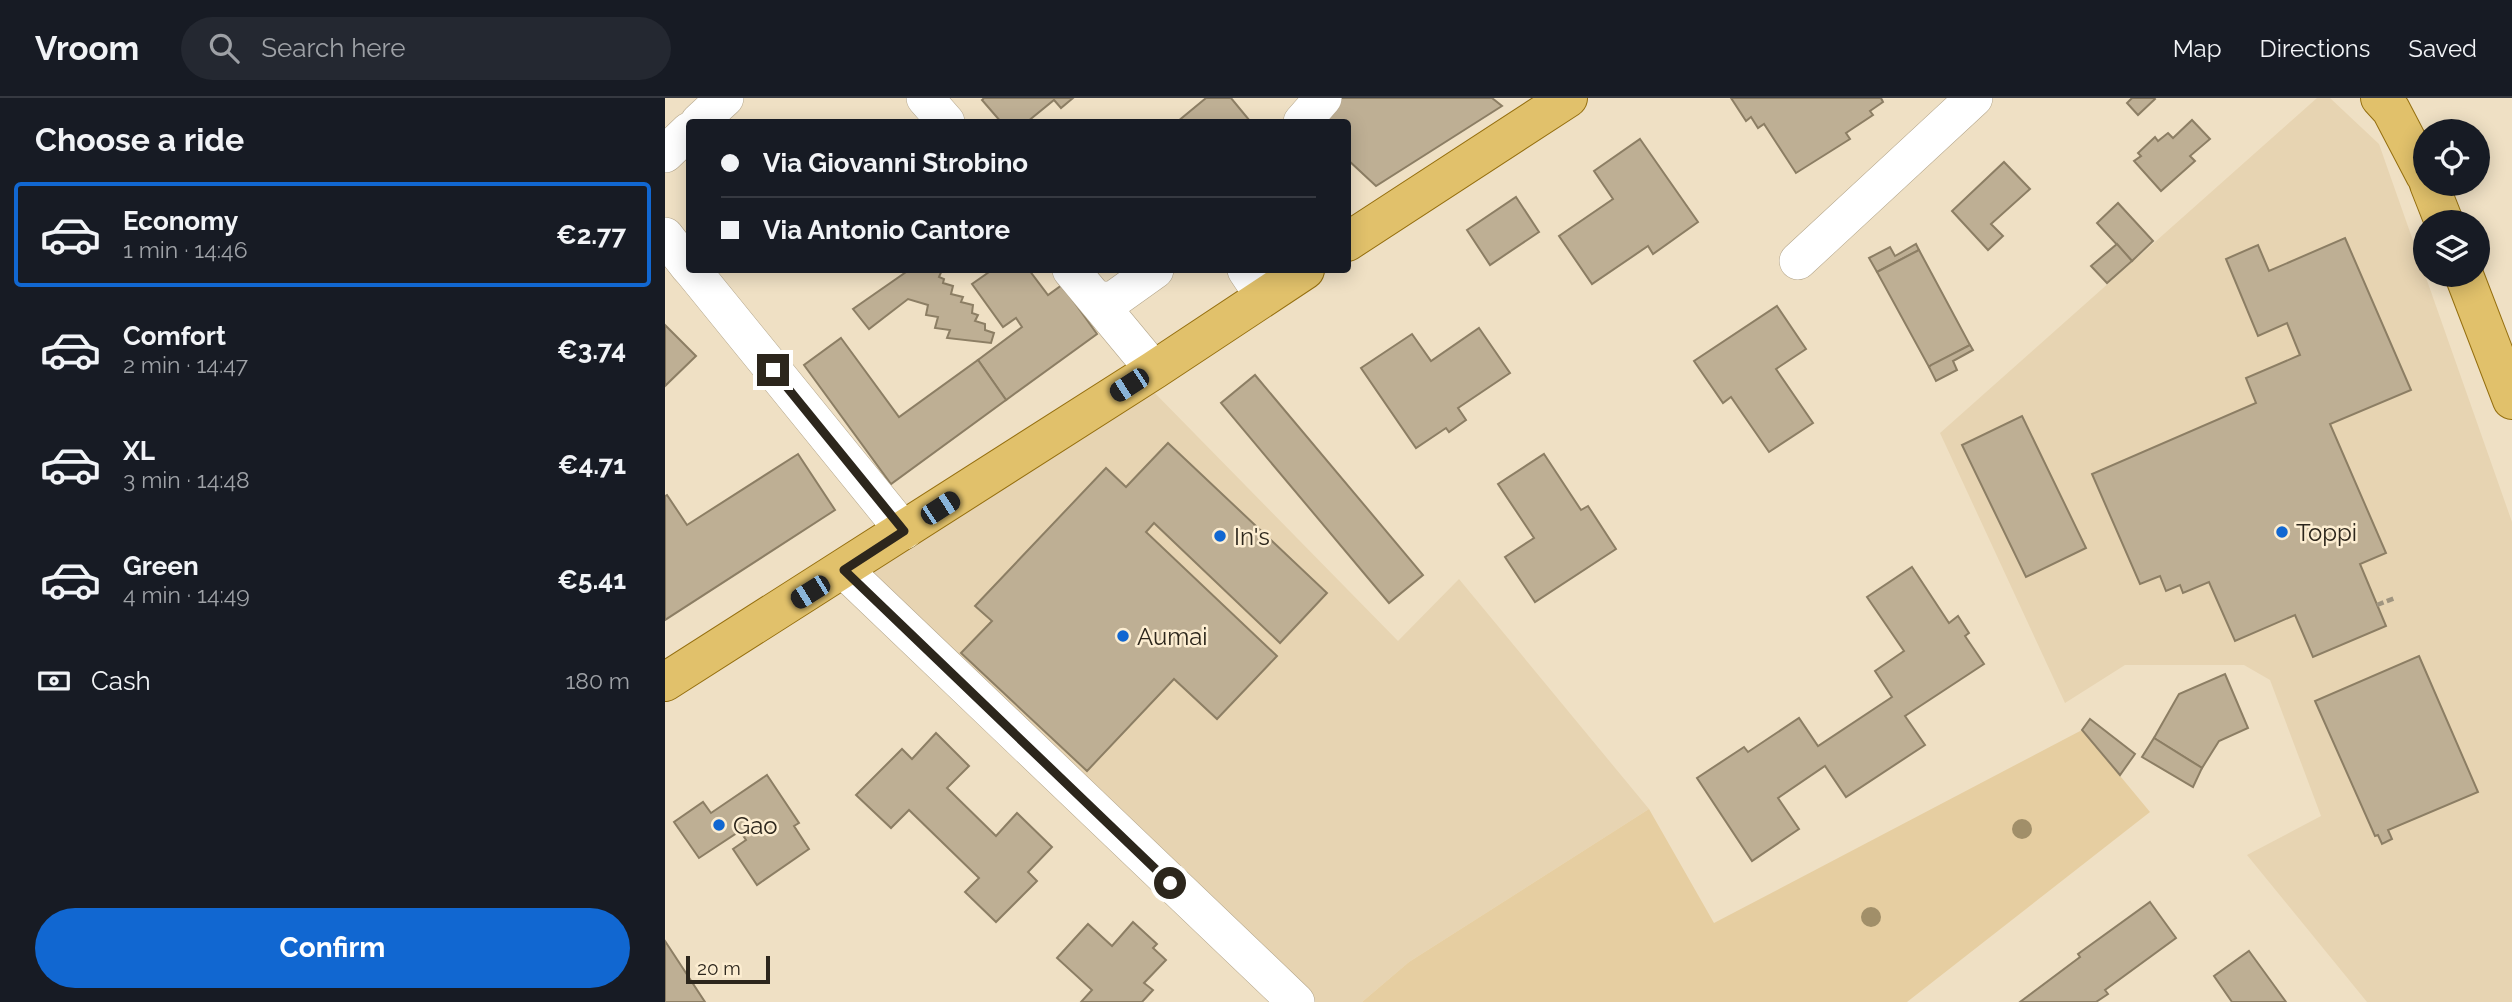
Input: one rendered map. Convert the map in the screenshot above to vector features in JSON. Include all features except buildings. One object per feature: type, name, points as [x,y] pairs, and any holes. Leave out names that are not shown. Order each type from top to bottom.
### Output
[{"type":"main road","points":[[1351,239],[1568,98]]},
{"type":"main road","points":[[2380,98],[2391,110],[2413,152]]},
{"type":"main road","points":[[665,682],[1154,370],[1255,283],[1293,273]]},
{"type":"main road","points":[[2469,287],[2509,385]]},
{"type":"street","points":[[702,119],[725,98]]},
{"type":"street","points":[[925,98],[943,119]]},
{"type":"street","points":[[1305,119],[1323,98]]},
{"type":"street","points":[[1798,261],[1974,98]]},
{"type":"street","points":[[665,154],[686,134]]},
{"type":"street","points":[[665,236],[686,262]]},
{"type":"street","points":[[695,273],[904,531]]},
{"type":"street","points":[[1074,273],[1154,370]]},
{"type":"street","points":[[1097,300],[1112,300],[1151,273]]},
{"type":"street","points":[[844,570],[1296,1002]]},
{"type":"path","points":[[2377,605],[2395,598]]},
{"type":"shaded area","points":[[2317,98],[2330,98],[2379,144],[2413,241],[2413,287],[2429,287],[2512,522],[2512,1002],[2367,1002],[2247,855],[2321,816],[2270,680],[2244,665],[2125,665],[2065,703],[1940,433]]},
{"type":"shaded area","points":[[1145,383],[1398,641],[1459,579],[1649,809],[1409,962],[1362,1002],[1306,1002],[852,573]]},
{"type":"shaded area","points":[[2082,730],[2150,812],[1907,1002],[1362,1002],[1409,962],[1649,809],[1714,923]]},
{"type":"place","name":"Toppi","points":[[2282,532]]},
{"type":"place","name":"In's","points":[[1220,536]]},
{"type":"place","name":"Aumai","points":[[1123,636]]},
{"type":"place","name":"Gao","points":[[719,825]]},
{"type":"route","points":[[773,370],[904,531],[844,570],[1170,883]]}]
